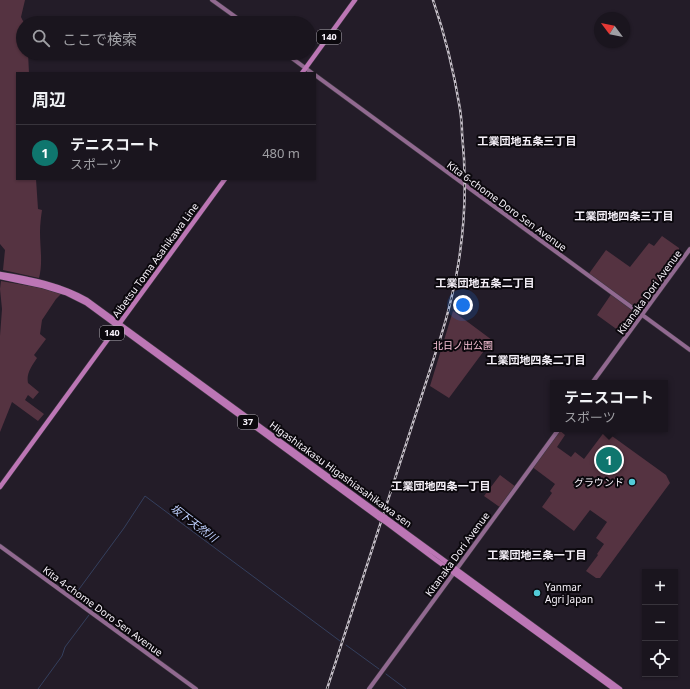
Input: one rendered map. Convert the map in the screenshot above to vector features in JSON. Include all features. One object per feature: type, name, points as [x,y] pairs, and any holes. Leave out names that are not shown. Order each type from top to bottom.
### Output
[{"type":"main road","name":"140","points":[[316,54],[355,0]]},
{"type":"main road","name":"140","points":[[303,72],[312,60]]},
{"type":"main road","name":"Aibetsu Toma Asahikawa Line","points":[[0,487],[224,180]]},
{"type":"main road","name":"Higashitakasu Higashiasahikawa sen","points":[[0,274],[28,281],[76,297],[118,324],[614,689]]},
{"type":"main road","name":"Higashitakasu Higashiasahikawa sen","points":[[0,277],[28,281]]},
{"type":"main road","name":"Higashitakasu Higashiasahikawa sen","points":[[455,571],[620,689]]},
{"type":"street","points":[[212,0],[234,16]]},
{"type":"street","points":[[294,60],[311,72]]},
{"type":"street","name":"Kita 6-chome Doro Sen Avenue","points":[[316,76],[690,350]]},
{"type":"street","name":"Kitanaka Dori Avenue","points":[[594,380],[690,249]]},
{"type":"street","name":"Kitanaka Dori Avenue","points":[[369,689],[557,432]]},
{"type":"street","name":"Kita 4-chome Doro Sen Avenue","points":[[0,546],[196,689]]},
{"type":"green space","points":[[0,0],[25,0],[21,16],[16,16],[16,60],[28,60],[29,72],[16,72],[16,180],[36,180],[38,209],[42,210],[40,229],[41,267],[39,278],[3,270],[5,250],[0,244]]},
{"type":"green space","points":[[662,236],[679,248],[679,252],[685,256],[626,336],[597,315],[612,293],[588,275],[606,250],[630,267],[649,243],[654,246]]},
{"type":"green space","points":[[1,281],[41,288],[61,294],[42,320],[40,334],[46,339],[34,355],[37,358],[28,376],[28,383],[39,392],[33,399],[28,395],[25,400],[44,414],[38,421],[12,402],[0,432],[0,336],[2,309],[0,289]]},
{"type":"green space","name":"北日ノ出公園","points":[[453,311],[492,340],[449,398],[430,386]]},
{"type":"green space","points":[[556,432],[562,432],[565,435],[557,447],[571,457],[575,452],[584,459],[604,432],[606,432],[666,475],[670,483],[600,578],[596,578],[586,571],[604,544],[596,538],[607,522],[590,510],[574,531],[542,507],[552,493],[550,491],[555,484],[531,466]]},
{"type":"green space","points":[[500,475],[516,487],[501,508],[484,496]]},
{"type":"waterway","name":"坂下天然川","points":[[83,602],[74,596],[124,528],[145,496],[340,641]]},
{"type":"waterway","name":"坂下天然川","points":[[86,605],[92,608],[92,610]]},
{"type":"waterway","name":"坂下天然川","points":[[38,689],[62,656],[65,647],[89,615]]},
{"type":"waterway","name":"坂下天然川","points":[[346,645],[379,669]]},
{"type":"waterway","name":"坂下天然川","points":[[386,674],[406,689]]},
{"type":"railway","points":[[327,689],[441,336],[451,299],[459,259],[465,187],[461,118],[449,54],[433,0]]},
{"type":"place","name":"テニスコート","points":[[609,460]]},
{"type":"place","name":"グラウンド","points":[[632,482]]},
{"type":"place","name":"Yanmar Agri Japan","points":[[537,593]]},
{"type":"district","name":"工業団地五条三丁目","points":[[527,141]]},
{"type":"district","name":"工業団地四条三丁目","points":[[624,216]]},
{"type":"district","name":"工業団地五条二丁目","points":[[485,283]]},
{"type":"district","name":"工業団地四条二丁目","points":[[536,360]]},
{"type":"district","name":"工業団地四条一丁目","points":[[441,486]]},
{"type":"district","name":"工業団地三条一丁目","points":[[537,555]]}]
